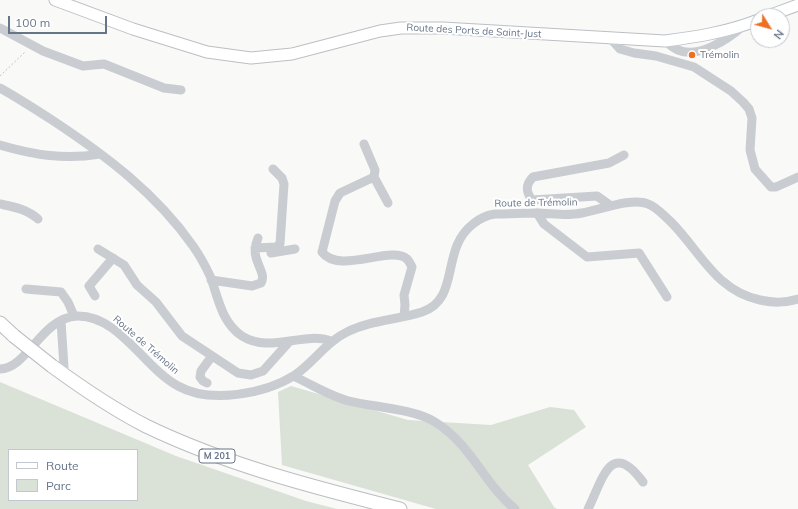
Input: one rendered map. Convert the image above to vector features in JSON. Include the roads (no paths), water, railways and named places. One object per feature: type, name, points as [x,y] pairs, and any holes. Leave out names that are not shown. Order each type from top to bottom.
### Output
[{"type":"highway","name":"M 201","points":[[0,323],[12,339]]},
{"type":"highway","name":"M 201","points":[[0,333],[12,339],[111,414],[194,454],[287,487],[368,509]]},
{"type":"highway","name":"M 201","points":[[53,370],[94,396],[145,425],[220,458],[293,482],[400,509]]},
{"type":"main road","name":"Route des Ports de Saint-Just","points":[[55,0],[133,29],[207,52],[251,58],[292,54],[380,31],[401,28],[443,28],[665,41],[694,37],[750,23]]},
{"type":"street","points":[[0,28],[43,51],[83,66],[104,64],[164,88],[181,90]]},
{"type":"street","points":[[612,39],[620,49],[634,53],[656,56],[694,67],[731,91],[749,109],[752,118],[750,150],[754,170],[771,187],[776,187],[798,177]]},
{"type":"street","points":[[0,88],[86,142],[100,154],[113,162],[155,199],[195,248],[212,280],[222,310],[241,335],[254,342],[289,342],[321,338],[331,341]]},
{"type":"street","points":[[364,144],[375,170],[374,177],[388,203]]},
{"type":"street","points":[[0,145],[27,153],[57,157],[83,157],[100,154]]},
{"type":"street","points":[[611,206],[597,196],[532,200],[527,194],[527,186],[533,177],[609,163],[624,155]]},
{"type":"street","points":[[255,253],[276,247],[280,244],[284,184],[282,178],[273,169]]},
{"type":"street","points":[[374,177],[340,193],[335,200],[322,252],[325,256],[338,260],[351,261],[399,256],[407,259],[412,267],[404,295],[406,306],[404,316]]},
{"type":"street","name":"Route de Trémolin","points":[[0,369],[16,365],[35,341],[61,321],[74,316],[88,316],[100,320],[118,332],[157,371],[179,387],[201,394],[228,396],[250,392],[293,376],[306,366],[331,341],[349,331],[377,321],[424,312],[437,303],[446,290],[455,247],[463,232],[476,221],[491,215],[538,213],[558,216],[640,201],[651,205],[677,228],[712,272],[727,286],[748,297],[777,303],[798,299]]},
{"type":"street","points":[[0,204],[15,207],[31,213],[38,219]]},
{"type":"street","points":[[538,213],[544,224],[588,257],[639,253],[667,297]]},
{"type":"street","points":[[212,280],[252,286],[261,283],[263,274],[255,253],[258,238]]},
{"type":"street","points":[[98,249],[124,265],[137,284],[156,302],[182,336],[238,373],[250,375],[263,371],[289,342]]},
{"type":"street","points":[[255,253],[262,254],[295,249]]},
{"type":"street","points":[[95,296],[89,286],[113,258]]},
{"type":"street","points":[[26,289],[61,292],[68,302],[74,316]]},
{"type":"street","points":[[53,370],[64,367],[61,321]]},
{"type":"street","points":[[208,383],[203,381],[200,377],[201,371],[212,356]]},
{"type":"street","points":[[293,376],[347,400],[404,411],[433,420],[452,434],[475,460],[496,490],[515,509]]},
{"type":"street","points":[[588,509],[604,473],[610,465],[618,462],[633,469],[643,482]]},
{"type":"place","name":"Trémolin","points":[[692,55]]}]
